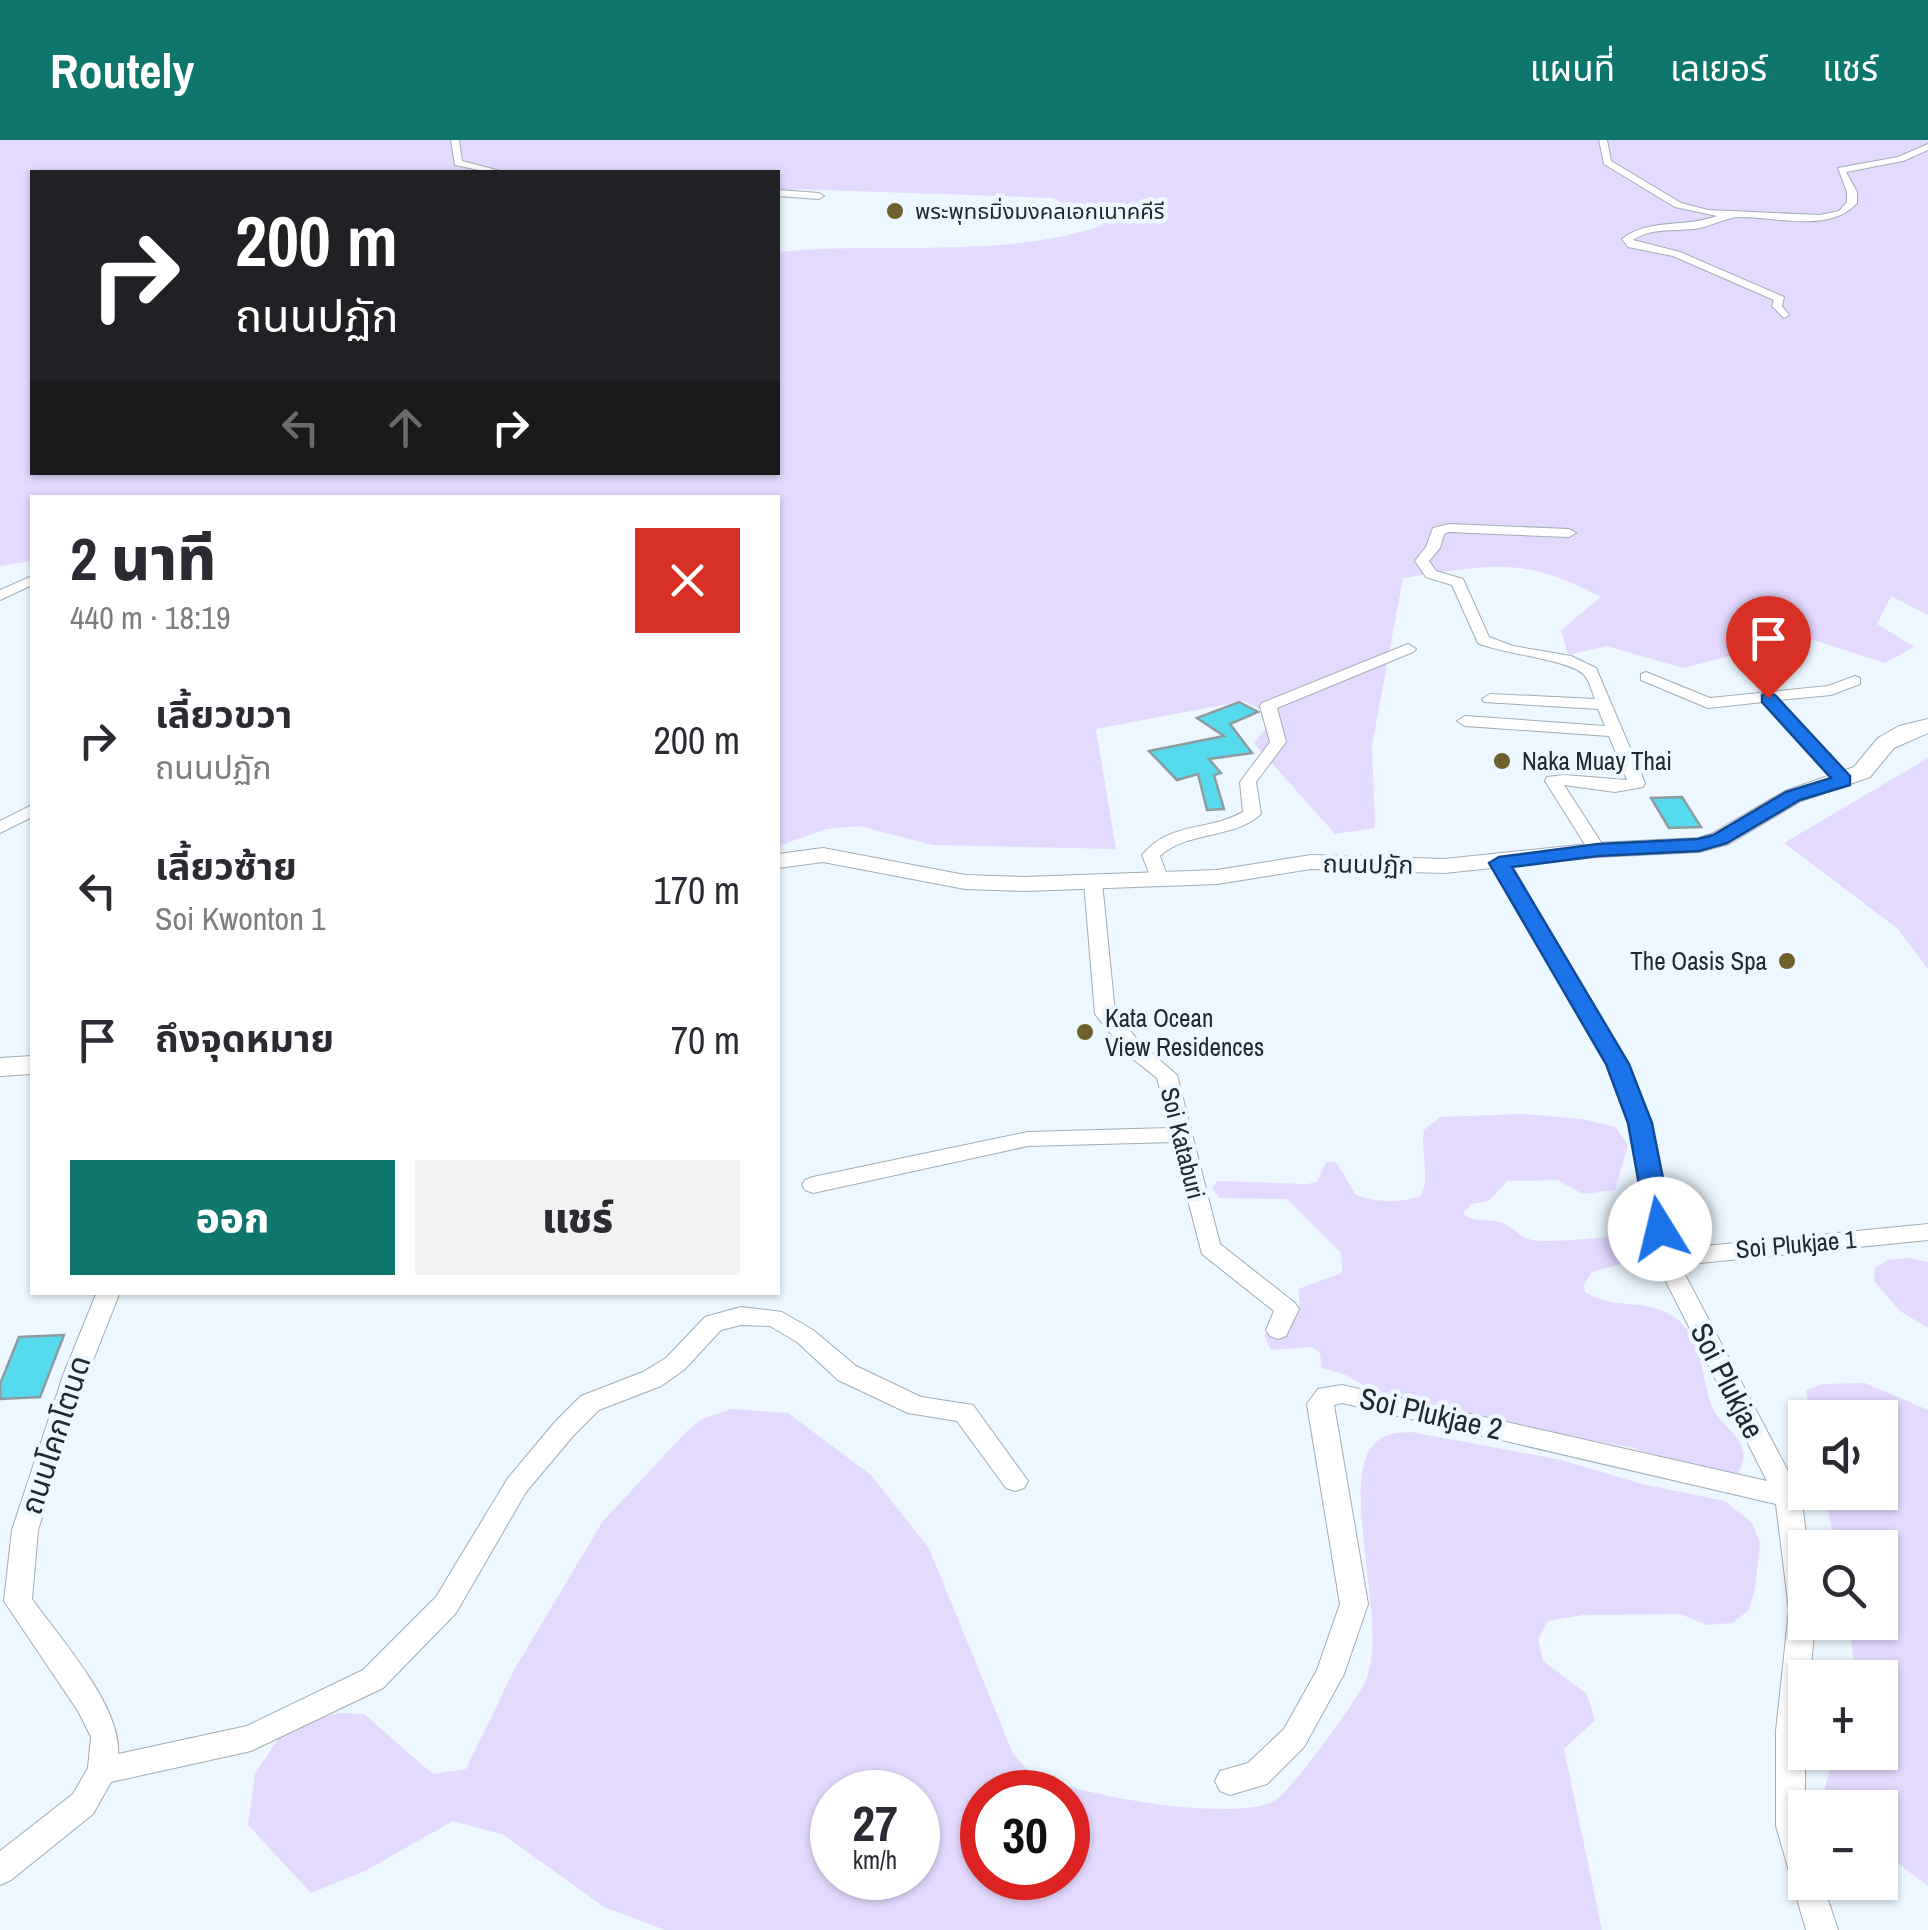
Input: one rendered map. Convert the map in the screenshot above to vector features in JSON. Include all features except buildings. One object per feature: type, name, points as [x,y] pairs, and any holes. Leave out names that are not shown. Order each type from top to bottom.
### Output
[{"type":"main road","name":"ถนนปฏัก","points":[[780,861],[823,855],[966,882],[1160,882],[1217,878],[1311,862],[1444,866],[1598,850],[1699,845],[1720,839],[1793,796],[1862,772],[1886,743],[1928,726]]},
{"type":"main road","points":[[0,1067],[30,1065]]},
{"type":"street","points":[[455,140],[458,163],[490,170]]},
{"type":"street","points":[[1603,140],[1607,162],[1656,194],[1694,210],[1804,219],[1832,216],[1852,203],[1852,192],[1840,170],[1900,159],[1928,147]]},
{"type":"street","points":[[780,192],[819,196]]},
{"type":"street","points":[[1734,214],[1700,226],[1642,230],[1627,239],[1632,245],[1676,254],[1770,294],[1780,300],[1777,306],[1784,316]]},
{"type":"street","points":[[1569,534],[1448,528],[1438,531],[1433,548],[1422,560],[1431,574],[1458,582],[1483,640],[1520,655],[1579,662],[1592,671],[1612,730],[1637,783],[1619,790],[1553,781],[1598,850]]},
{"type":"street","points":[[0,596],[30,581]]},
{"type":"street","points":[[1160,882],[1150,855],[1170,838],[1230,826],[1252,814],[1248,782],[1278,742],[1268,706],[1408,649]]},
{"type":"street","points":[[1646,678],[1708,703],[1832,690],[1855,681]]},
{"type":"street","points":[[1768,698],[1844,780]]},
{"type":"street","points":[[1490,699],[1604,704]]},
{"type":"street","points":[[1465,720],[1612,730]]},
{"type":"street","points":[[0,828],[30,811]]},
{"type":"street","name":"Soi Plukjae","points":[[1499,863],[1618,1064],[1640,1123],[1664,1258],[1788,1496]]},
{"type":"street","name":"Soi Kataburi","points":[[1094,882],[1105,1014],[1135,1050],[1166,1075],[1210,1248],[1287,1309],[1278,1330]]},
{"type":"street","points":[[813,1185],[1028,1139],[1182,1135]]},
{"type":"street","name":"Soi Plukjae 1","points":[[1664,1258],[1928,1232]]},
{"type":"street","name":"ถนนโคกโตนด","points":[[102,1770],[105,1737],[88,1702],[18,1600],[25,1530],[76,1372],[108,1295]]},
{"type":"street","points":[[0,1870],[83,1804],[102,1770],[251,1738],[373,1679],[446,1605],[517,1485],[590,1404],[652,1379],[675,1364],[713,1323],[741,1316],[774,1318],[804,1336],[847,1374],[917,1406],[964,1412],[1014,1481]]},
{"type":"street","name":"Soi Plukjae 2","points":[[1230,1782],[1256,1774],[1294,1738],[1330,1674],[1354,1604],[1320,1404],[1328,1396],[1342,1394],[1788,1496]]},
{"type":"street","name":"Soi Plukjae","points":[[1790,1510],[1803,1610],[1790,1731],[1791,1790]]},
{"type":"street","points":[[1813,1900],[1822,1930]]},
{"type":"shaded area","points":[[0,140],[1928,140],[1928,615],[1891,596],[1877,624],[1914,647],[1885,663],[1804,637],[1683,668],[1606,646],[1568,655],[1561,630],[1601,597],[1573,583],[1549,574],[1504,567],[1403,578],[1372,745],[1375,828],[1335,834],[1254,743],[1275,717],[1243,701],[1096,729],[1116,849],[933,845],[859,826],[827,829],[780,845],[780,495],[30,495],[30,561],[0,566]]},
{"type":"shaded area","points":[[1928,758],[1928,969],[1898,929],[1784,843]]},
{"type":"shaded area","points":[[1523,1114],[1582,1119],[1615,1127],[1628,1145],[1615,1190],[1583,1194],[1557,1180],[1507,1181],[1489,1201],[1471,1204],[1463,1214],[1500,1222],[1536,1241],[1627,1236],[1630,1251],[1625,1263],[1592,1272],[1584,1285],[1585,1292],[1607,1301],[1652,1307],[1684,1325],[1696,1347],[1713,1409],[1742,1447],[1743,1462],[1736,1476],[1675,1465],[1634,1448],[1395,1404],[1346,1375],[1322,1368],[1320,1353],[1312,1347],[1271,1350],[1264,1334],[1282,1329],[1293,1320],[1299,1307],[1298,1289],[1342,1273],[1341,1253],[1287,1199],[1219,1198],[1212,1187],[1218,1181],[1307,1184],[1317,1182],[1326,1162],[1336,1162],[1356,1195],[1380,1201],[1413,1198],[1421,1196],[1424,1188],[1424,1130],[1440,1117]]},
{"type":"shaded area","points":[[1888,1260],[1928,1262],[1928,1328],[1900,1311],[1874,1281],[1875,1268]]},
{"type":"shaded area","points":[[1865,1383],[1928,1410],[1928,1886],[1898,1864],[1898,1790],[1825,1787],[1830,1770],[1898,1770],[1898,1660],[1854,1660],[1851,1640],[1898,1640],[1898,1530],[1832,1530],[1828,1510],[1898,1510],[1898,1400],[1808,1400],[1806,1391],[1822,1384]]},
{"type":"shaded area","points":[[731,1409],[788,1413],[871,1475],[929,1548],[1013,1754],[1029,1770],[960,1770],[960,1900],[1090,1900],[1090,1792],[1155,1804],[1225,1809],[1253,1807],[1274,1801],[1282,1794],[1338,1725],[1366,1680],[1372,1654],[1372,1623],[1361,1486],[1365,1460],[1376,1442],[1388,1435],[1411,1432],[1561,1460],[1642,1484],[1725,1501],[1752,1523],[1760,1543],[1755,1589],[1748,1611],[1732,1623],[1707,1625],[1680,1614],[1583,1615],[1548,1621],[1538,1639],[1543,1661],[1587,1694],[1595,1720],[1564,1749],[1602,1930],[665,1930],[604,1907],[504,1835],[453,1821],[365,1871],[311,1893],[248,1825],[255,1774],[285,1728],[339,1713],[364,1714],[433,1774],[466,1769],[514,1670],[603,1521],[702,1419]]},
{"type":"place","name":"พระพุทธมิ่งมงคลเอกเนาคคีรี","points":[[895,211]]},
{"type":"place","name":"Naka Muay Thai","points":[[1502,761]]},
{"type":"place","name":"The Oasis Spa","points":[[1787,961]]},
{"type":"place","name":"Kata Ocean View Residences","points":[[1085,1032]]},
{"type":"route","points":[[1660,1229],[1640,1123],[1618,1064],[1499,863],[1598,850],[1699,845],[1720,839],[1793,796],[1844,780],[1768,698]]}]
